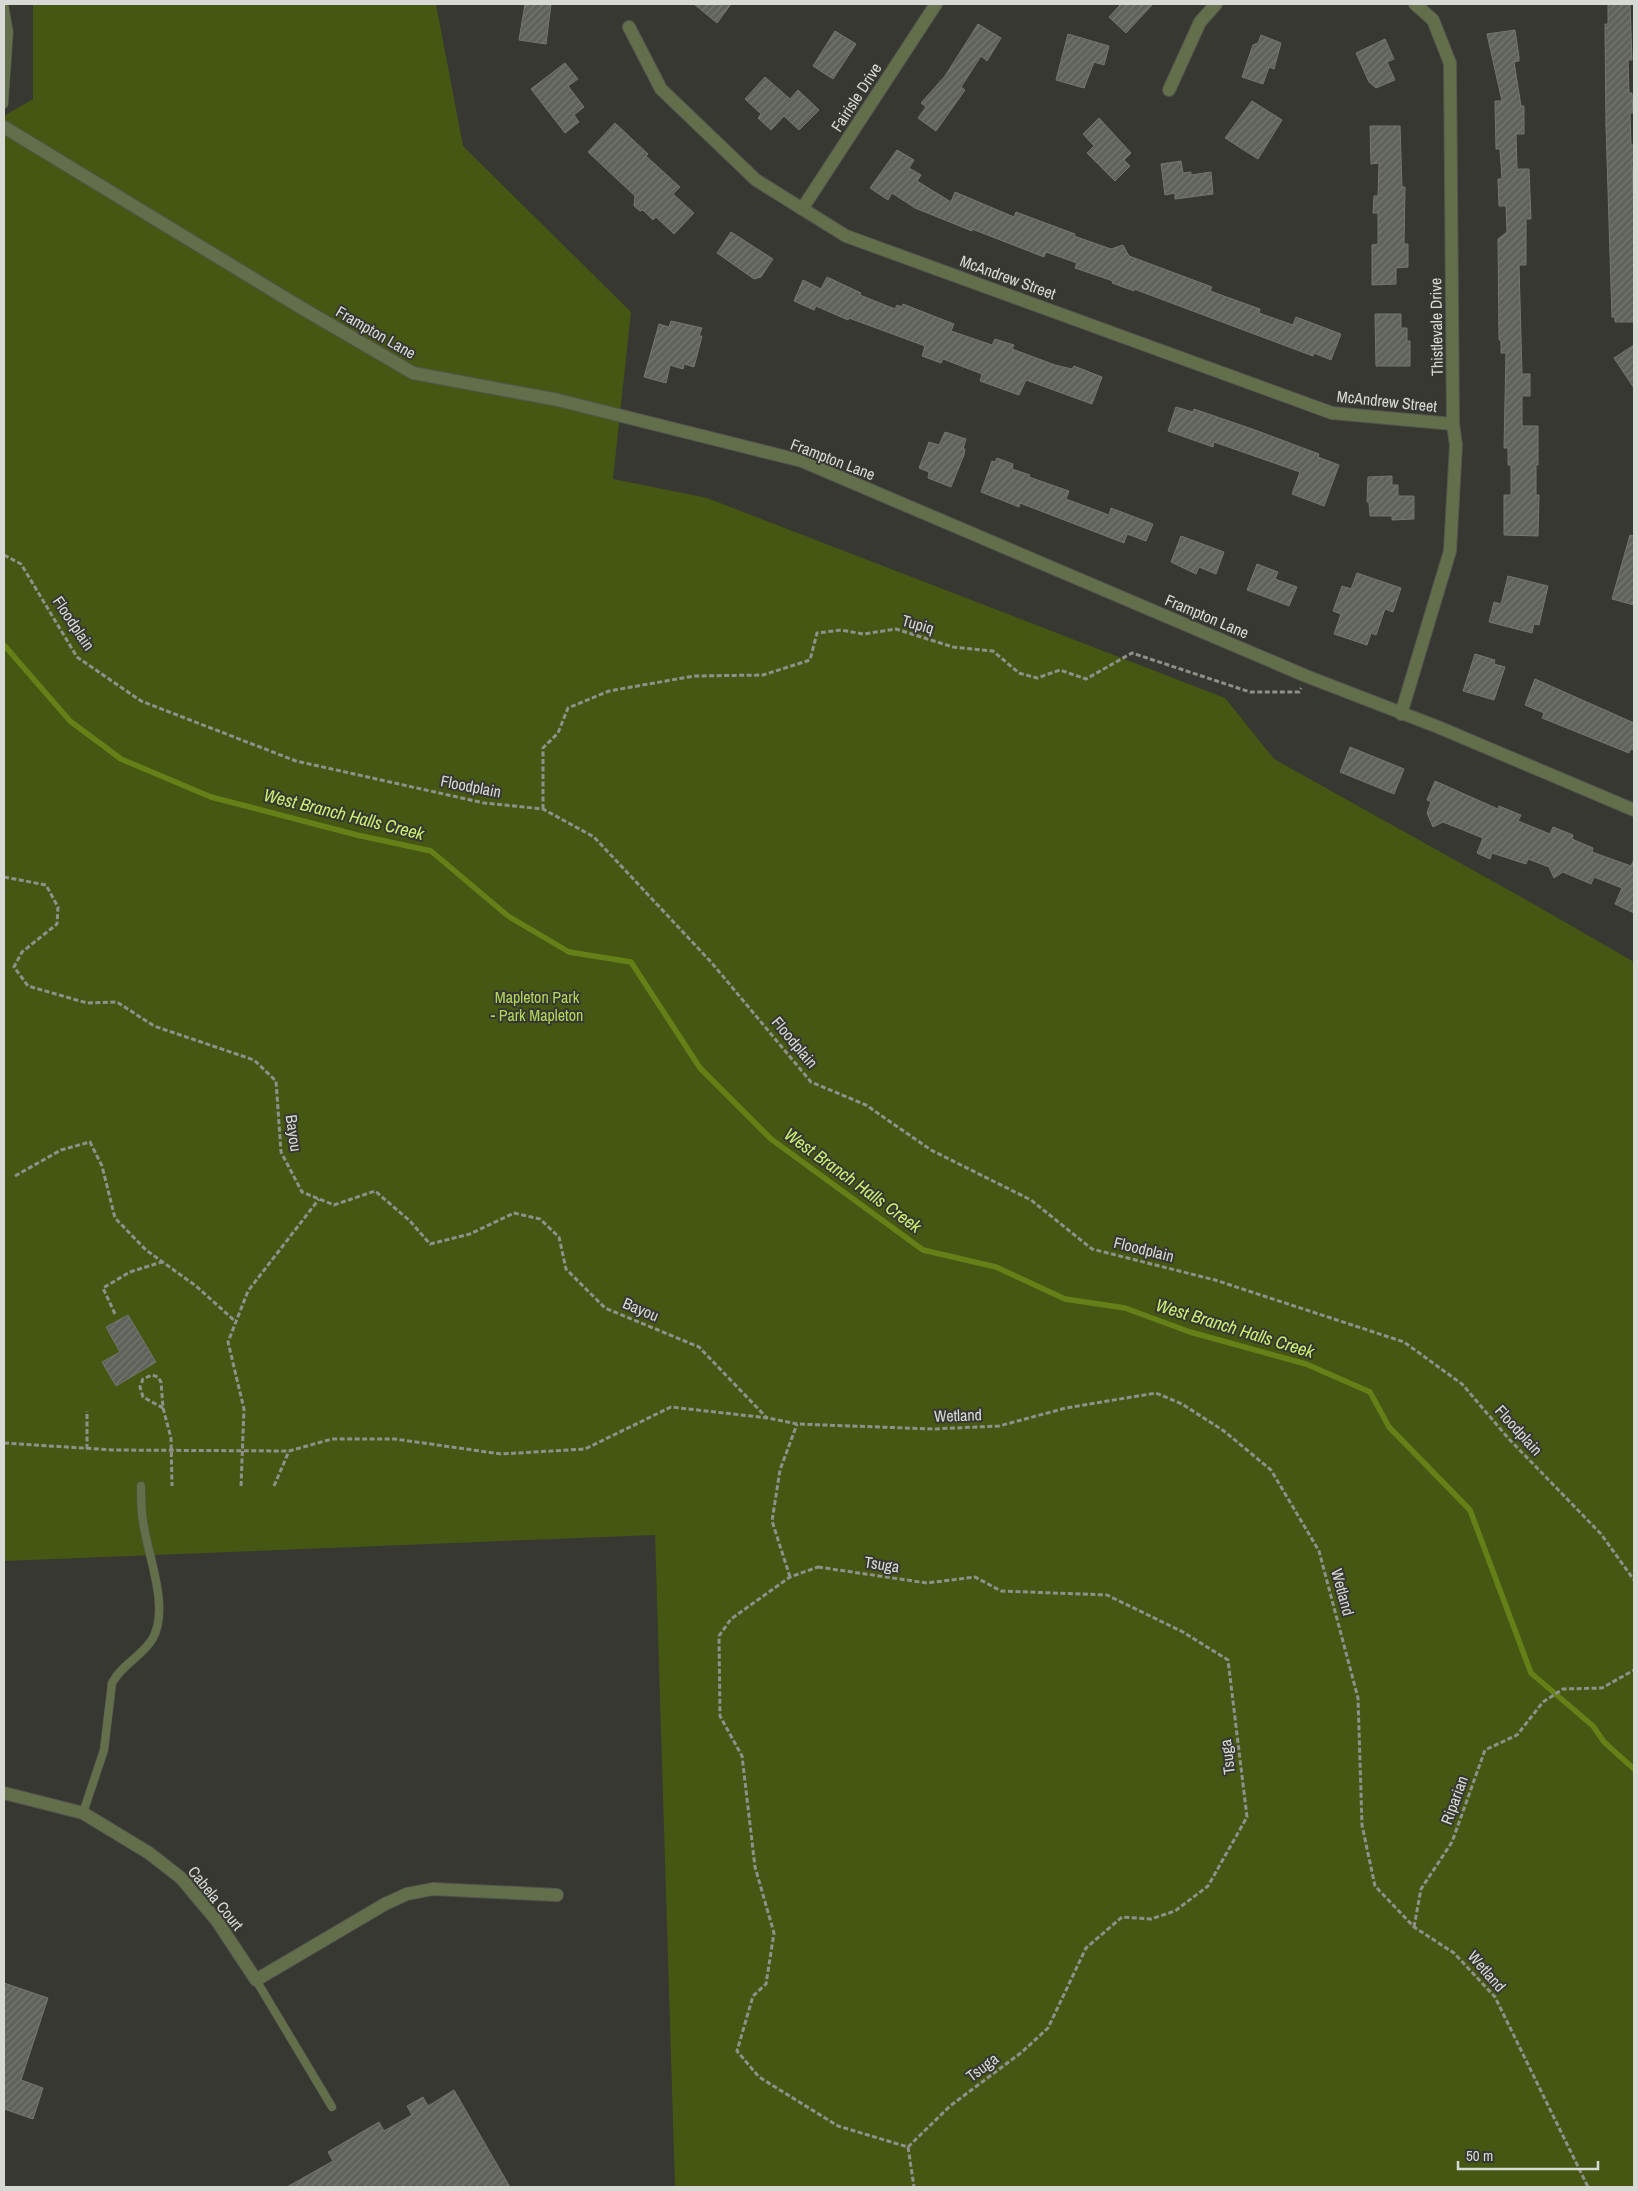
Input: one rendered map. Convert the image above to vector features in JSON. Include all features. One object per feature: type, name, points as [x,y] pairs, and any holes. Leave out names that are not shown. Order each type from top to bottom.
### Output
[{"type":"street","name":"Fairisle Drive","points":[[802,209],[936,4]]},
{"type":"street","points":[[1169,90],[1200,22],[1216,4]]},
{"type":"street","name":"Thistlevale Drive","points":[[1401,714],[1450,551],[1456,445],[1453,424],[1450,63],[1433,20],[1415,4]]},
{"type":"street","name":"McAndrew Street","points":[[629,27],[661,89],[756,180],[846,236],[1332,413],[1453,424]]},
{"type":"street","name":"Frampton Lane","points":[[4,127],[300,307],[413,373],[558,400],[802,462],[1306,676],[1438,727],[1634,810]]},
{"type":"street","name":"Cabela Court","points":[[4,1793],[83,1812],[149,1853],[181,1878],[217,1921],[256,1980]]},
{"type":"street","points":[[256,1980],[385,1904],[407,1894],[433,1890],[557,1895]]},
{"type":"lane","points":[[4,4],[9,32],[4,104]]},
{"type":"lane","points":[[83,1812],[104,1750],[112,1683],[117,1674],[140,1654],[154,1637],[159,1616],[159,1593],[142,1520],[142,1486]]},
{"type":"lane","name":"Cabela Court","points":[[256,1980],[332,2107]]},
{"type":"path","name":"Floodplain","points":[[4,555],[21,564],[77,657],[141,701],[296,761],[484,803],[543,810],[594,836],[712,962],[811,1082],[866,1105],[931,1150],[1031,1200],[1092,1249],[1215,1280],[1404,1342],[1462,1384],[1509,1439],[1601,1534],[1634,1580]]},
{"type":"path","name":"Tupiq","points":[[543,810],[543,748],[558,733],[568,708],[609,691],[694,676],[764,675],[810,660],[816,633],[841,630],[863,634],[896,629],[953,647],[992,651],[1019,673],[1037,678],[1060,670],[1086,679],[1132,654],[1250,692],[1299,692],[1306,676]]},
{"type":"path","name":"Bayou","points":[[4,877],[46,885],[58,907],[57,924],[22,952],[14,967],[28,986],[88,1003],[117,1002],[154,1026],[254,1060],[276,1081],[281,1152],[302,1192],[334,1205],[375,1191],[410,1221],[430,1244],[470,1234],[514,1214],[540,1220],[559,1237],[566,1269],[605,1308],[699,1347],[768,1418]]},
{"type":"path","points":[[15,1176],[61,1150],[90,1142],[102,1166],[115,1218],[146,1250],[196,1286],[236,1322]]},
{"type":"path","points":[[241,1486],[244,1409],[228,1342],[248,1291],[320,1199]]},
{"type":"path","points":[[115,1314],[103,1288],[130,1272],[162,1262]]},
{"type":"path","points":[[163,1408],[144,1397],[140,1387],[143,1379],[152,1375],[158,1377],[162,1388],[163,1408],[171,1438],[172,1486]]},
{"type":"path","name":"Wetland","points":[[4,1443],[86,1449],[289,1451],[332,1438],[395,1439],[501,1454],[585,1449],[670,1407],[768,1418],[797,1424],[933,1429],[998,1426],[1066,1408],[1156,1394],[1182,1404],[1224,1431],[1271,1470],[1319,1552],[1358,1698],[1362,1824],[1375,1886],[1414,1927],[1454,1953],[1495,1997],[1588,2187]]},
{"type":"path","points":[[86,1449],[87,1411]]},
{"type":"path","points":[[790,1577],[772,1521],[780,1470],[797,1424]]},
{"type":"path","points":[[274,1486],[289,1451]]},
{"type":"path","name":"Tsuga","points":[[818,1567],[927,1583],[974,1577],[1001,1591],[1107,1595],[1184,1632],[1228,1660],[1247,1817],[1208,1886],[1175,1911],[1152,1919],[1122,1917],[1086,1948],[1048,2028],[1022,2052],[950,2106],[908,2147],[838,2126],[759,2077],[738,2051],[753,1996],[766,1984],[774,1933],[755,1868],[742,1756],[720,1716],[718,1636],[731,1619],[790,1577],[818,1567]]},
{"type":"path","name":"Riparian","points":[[1414,1927],[1421,1888],[1452,1842],[1485,1750],[1517,1734],[1543,1702],[1563,1689],[1602,1688],[1634,1670]]},
{"type":"path","points":[[908,2147],[914,2187]]},
{"type":"green space","name":"Mapleton Park - Park Mapleton","points":[[33,4],[436,4],[463,146],[631,312],[613,479],[707,498],[1225,698],[1274,759],[1634,962],[1634,2187],[675,2187],[655,1535],[4,1561],[4,116],[33,99]]},
{"type":"building","points":[[525,4],[551,4],[546,44],[519,40]]},
{"type":"building","points":[[694,4],[731,4],[717,23]]},
{"type":"building","points":[[1121,4],[1153,4],[1126,33],[1109,17]]},
{"type":"building","points":[[1608,4],[1630,4],[1632,60],[1628,60],[1629,93],[1632,93],[1633,113],[1630,113],[1631,145],[1634,145],[1634,162],[1632,162],[1634,322],[1615,322],[1615,317],[1612,317],[1606,127],[1605,24],[1608,24]]},
{"type":"building","points":[[978,24],[1001,38],[987,61],[981,56],[961,87],[965,90],[936,131],[918,118],[926,107],[921,103],[945,76]]},
{"type":"building","points":[[1515,30],[1519,61],[1514,62],[1521,106],[1524,106],[1524,134],[1516,134],[1517,169],[1529,169],[1531,219],[1526,219],[1526,265],[1519,265],[1522,374],[1530,374],[1530,396],[1522,396],[1522,426],[1538,426],[1536,495],[1539,495],[1538,536],[1504,535],[1504,495],[1511,495],[1511,465],[1508,465],[1508,448],[1504,448],[1506,353],[1501,353],[1501,340],[1499,340],[1498,239],[1507,232],[1506,206],[1499,206],[1498,179],[1502,179],[1500,149],[1496,149],[1495,101],[1502,101],[1487,34]]},
{"type":"building","points":[[835,31],[856,44],[833,79],[813,66]]},
{"type":"building","points":[[1068,34],[1109,46],[1104,65],[1094,62],[1084,88],[1056,80]]},
{"type":"building","points":[[1261,35],[1281,43],[1274,69],[1269,67],[1263,84],[1242,77],[1253,45],[1258,43]]},
{"type":"building","points":[[1385,39],[1394,59],[1387,62],[1395,80],[1376,88],[1369,82],[1356,53]]},
{"type":"building","points":[[565,63],[578,79],[568,86],[584,107],[574,115],[579,122],[565,133],[531,89]]},
{"type":"building","points":[[765,77],[790,99],[798,90],[819,110],[799,130],[784,116],[771,130],[758,118],[761,114],[745,99]]},
{"type":"building","points":[[1252,101],[1282,120],[1258,159],[1225,138]]},
{"type":"building","points":[[1099,118],[1131,153],[1124,160],[1130,166],[1115,181],[1087,153],[1094,146],[1083,134]]},
{"type":"building","points":[[615,123],[648,154],[646,156],[680,187],[673,194],[694,213],[674,234],[656,217],[653,220],[643,210],[640,211],[634,206],[635,196],[588,152]]},
{"type":"building","points":[[1370,126],[1400,126],[1402,187],[1405,187],[1404,244],[1408,244],[1408,267],[1396,268],[1396,284],[1372,285],[1372,245],[1378,244],[1378,213],[1373,213],[1374,196],[1378,196],[1379,163],[1371,164]]},
{"type":"building","points":[[897,150],[914,160],[909,168],[921,175],[917,181],[951,202],[955,192],[1014,217],[1016,212],[1111,249],[1123,245],[1129,256],[1212,287],[1210,291],[1260,309],[1259,313],[1293,325],[1296,317],[1341,334],[1331,360],[1314,353],[1313,356],[1134,289],[1134,291],[1112,283],[1113,281],[1075,268],[1077,263],[1046,252],[1044,257],[972,229],[972,231],[915,208],[892,193],[888,200],[870,188]]},
{"type":"building","points":[[1181,161],[1183,173],[1191,172],[1191,175],[1211,172],[1213,194],[1175,199],[1175,193],[1165,195],[1161,164]]},
{"type":"building","points":[[731,232],[773,259],[761,277],[754,279],[717,253]]},
{"type":"building","points":[[827,277],[861,293],[860,295],[895,309],[897,305],[902,307],[903,304],[954,324],[951,331],[992,345],[995,339],[1014,345],[1012,349],[1055,365],[1072,369],[1074,366],[1102,377],[1092,404],[1026,380],[1019,395],[980,381],[982,374],[943,359],[941,363],[922,356],[925,346],[849,318],[848,320],[816,306],[814,310],[794,301],[803,280],[821,289]]},
{"type":"building","points":[[1375,314],[1401,314],[1401,328],[1407,328],[1407,341],[1410,341],[1410,366],[1376,366]]},
{"type":"building","points":[[671,321],[702,328],[699,336],[702,336],[694,367],[684,364],[683,369],[670,365],[666,383],[644,377],[659,324],[669,327]]},
{"type":"building","points":[[1634,345],[1634,388],[1614,358]]},
{"type":"building","points":[[1176,407],[1193,412],[1194,409],[1255,430],[1319,454],[1318,457],[1339,465],[1324,506],[1292,494],[1300,472],[1214,442],[1213,447],[1168,431]]},
{"type":"building","points":[[945,432],[966,439],[963,449],[965,449],[964,455],[951,487],[928,478],[929,472],[919,468],[929,442],[939,445]]},
{"type":"building","points":[[997,458],[1013,464],[1012,469],[1030,475],[1029,477],[1069,491],[1066,499],[1109,515],[1111,508],[1153,524],[1146,541],[1127,534],[1124,543],[1020,503],[1019,507],[981,492],[992,461],[995,462]]},
{"type":"building","points":[[1392,476],[1392,485],[1398,485],[1398,496],[1414,496],[1414,519],[1392,520],[1392,516],[1370,516],[1369,502],[1367,502],[1368,477]]},
{"type":"building","points":[[1630,535],[1634,536],[1634,605],[1612,599]]},
{"type":"building","points":[[1181,536],[1224,552],[1216,574],[1199,567],[1196,574],[1171,562]]},
{"type":"building","points":[[1257,564],[1278,572],[1275,579],[1297,587],[1289,606],[1247,590]]},
{"type":"building","points":[[1357,573],[1401,588],[1393,612],[1385,609],[1376,635],[1371,633],[1367,645],[1334,634],[1341,614],[1333,611],[1342,586],[1351,589]]},
{"type":"building","points":[[1508,576],[1548,586],[1539,625],[1534,624],[1532,633],[1489,622],[1494,602],[1501,604]]},
{"type":"building","points":[[1475,654],[1495,660],[1494,664],[1505,667],[1494,700],[1463,691]]},
{"type":"building","points":[[1535,679],[1634,723],[1634,750],[1631,749],[1629,753],[1542,718],[1544,713],[1525,705]]},
{"type":"building","points":[[1350,747],[1404,769],[1394,794],[1340,772]]},
{"type":"building","points":[[1435,781],[1498,809],[1499,806],[1521,815],[1518,821],[1550,834],[1553,827],[1573,835],[1572,839],[1593,848],[1592,852],[1631,866],[1634,859],[1634,913],[1615,904],[1622,888],[1594,877],[1591,884],[1563,872],[1554,878],[1549,867],[1528,859],[1526,864],[1492,853],[1490,859],[1477,853],[1483,838],[1443,822],[1433,827],[1427,813],[1431,802],[1427,800]]},
{"type":"building","points":[[128,1315],[156,1362],[116,1386],[102,1362],[120,1352],[106,1327]]},
{"type":"building","points":[[4,1983],[48,1998],[21,2080],[43,2088],[33,2119],[4,2109]]},
{"type":"building","points":[[454,2090],[510,2187],[287,2187],[333,2161],[328,2152],[379,2122],[384,2131],[412,2115],[407,2106],[423,2097],[428,2106]]},
{"type":"waterway","name":"West Branch Halls Creek","points":[[4,645],[70,721],[121,759],[211,797],[357,835],[431,851],[508,916],[569,952],[631,962],[700,1068],[771,1139],[923,1250],[996,1267],[1065,1299],[1125,1308],[1190,1332],[1306,1364],[1370,1392],[1389,1427],[1470,1510],[1531,1673],[1593,1726],[1604,1742],[1634,1769]]}]
